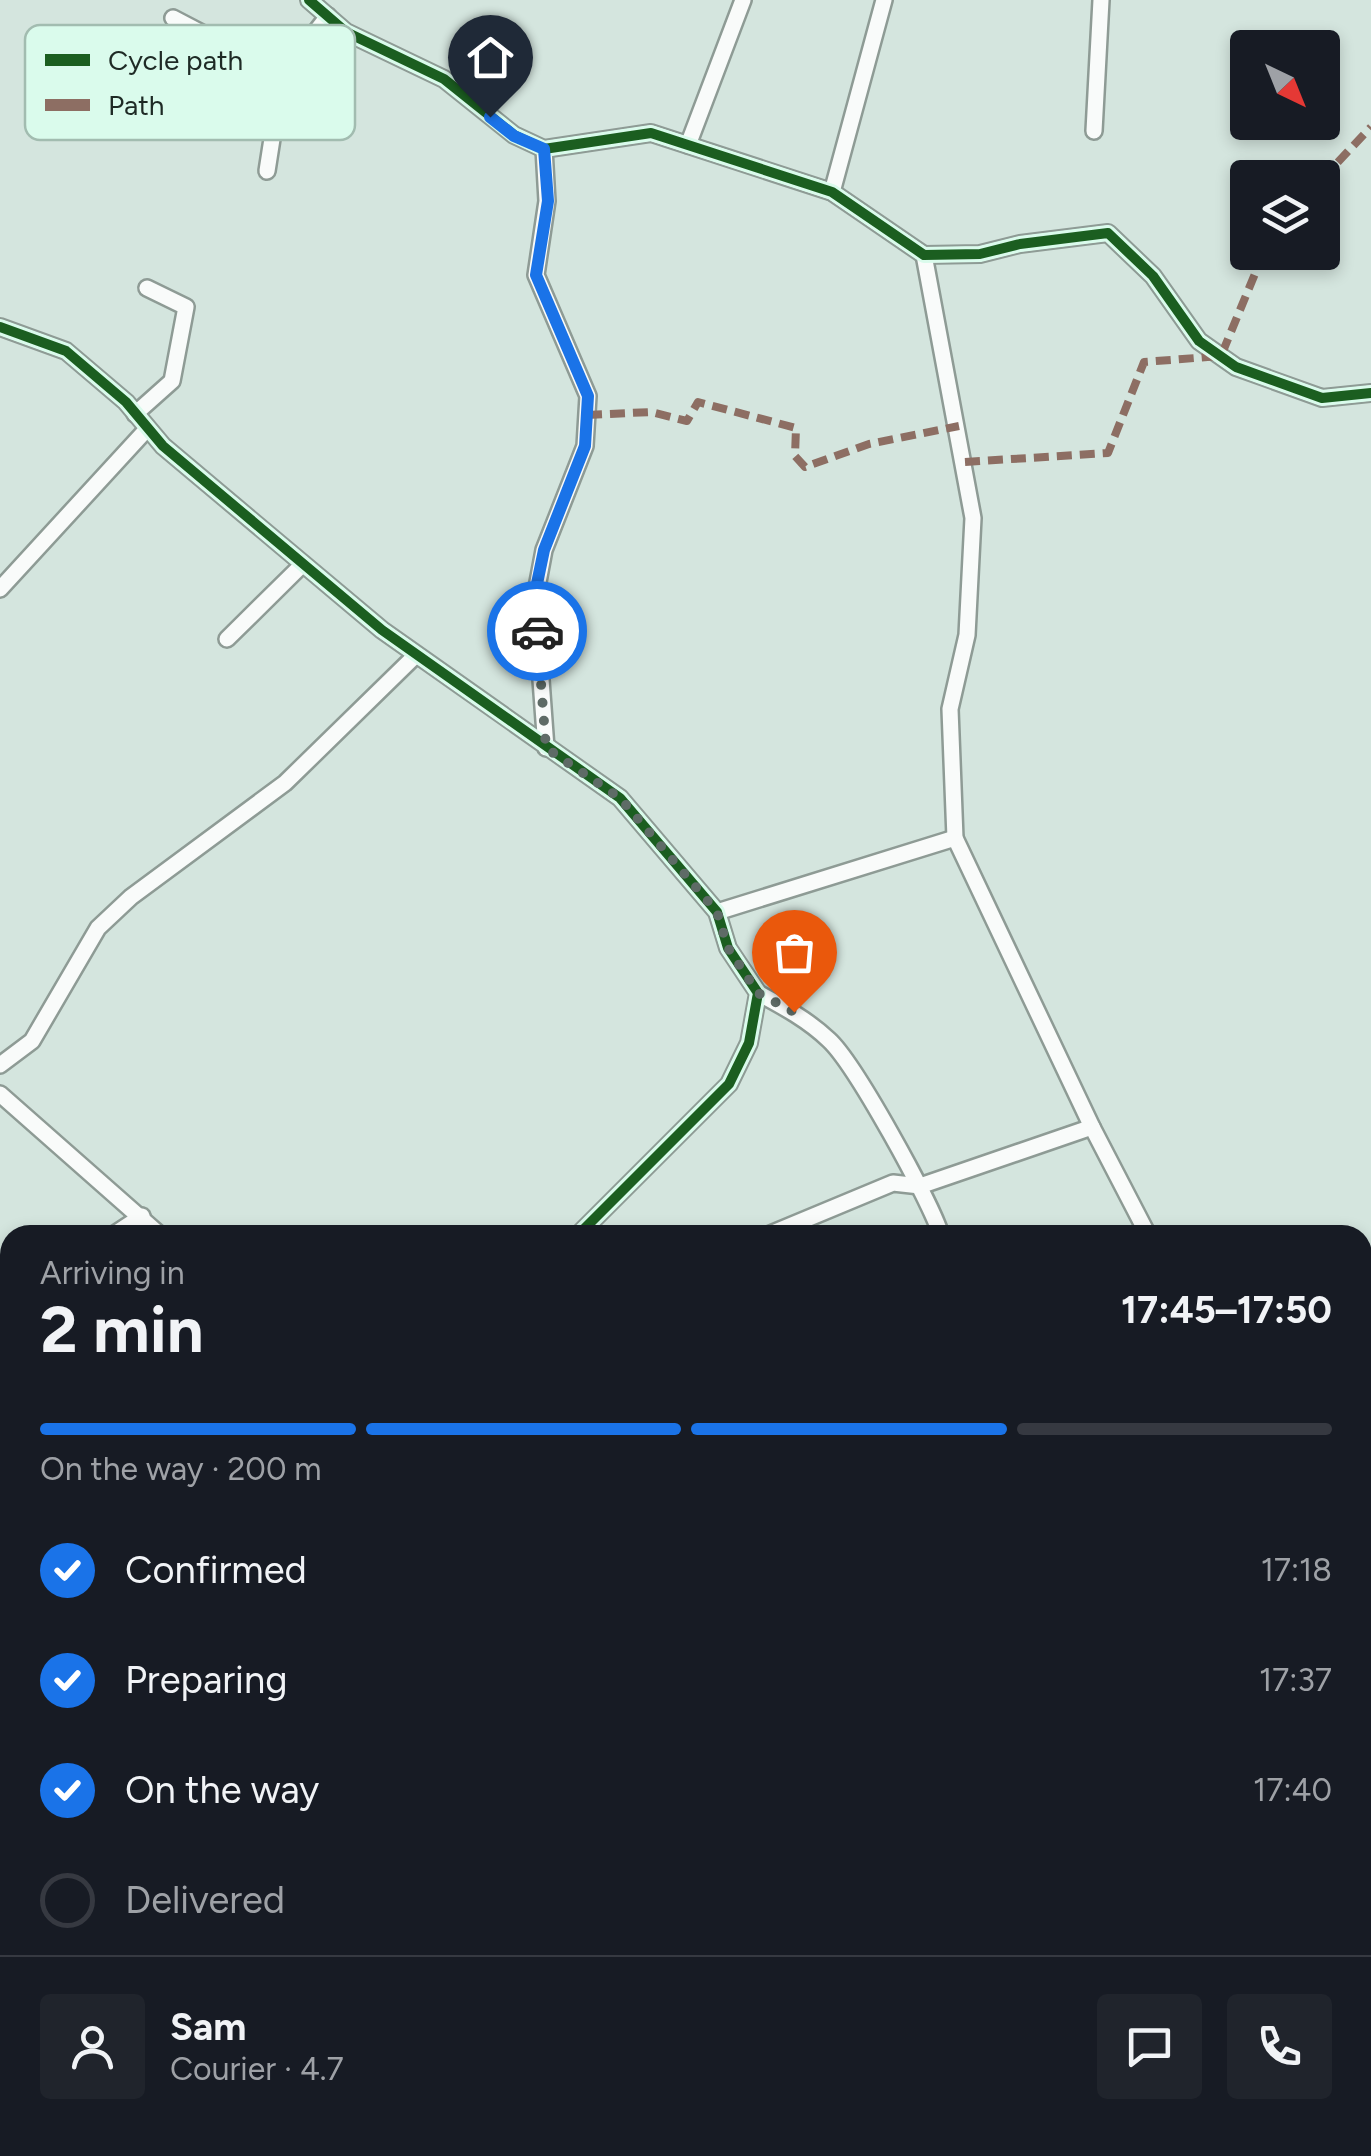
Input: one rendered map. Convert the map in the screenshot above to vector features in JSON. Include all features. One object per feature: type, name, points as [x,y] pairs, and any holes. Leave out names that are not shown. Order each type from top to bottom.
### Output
[{"type":"street","points":[[309,0],[338,25]]},
{"type":"street","points":[[688,145],[743,0]]},
{"type":"street","points":[[832,192],[884,0]]},
{"type":"street","points":[[1094,132],[1101,0]]},
{"type":"street","points":[[321,25],[328,16]]},
{"type":"street","points":[[173,18],[186,25]]},
{"type":"street","points":[[355,36],[444,79],[514,136],[544,149],[651,132],[832,192],[924,255],[980,254],[1036,241],[1108,233],[1153,276],[1200,341],[1236,367],[1322,398],[1371,393]]},
{"type":"street","points":[[267,170],[272,140]]},
{"type":"street","points":[[544,149],[548,201],[536,275],[588,396],[585,446],[544,550],[534,598],[546,748]]},
{"type":"street","points":[[924,255],[974,518],[966,635],[950,709],[949,761],[955,838],[1143,1225]]},
{"type":"street","points":[[135,414],[172,382],[186,307],[147,288]]},
{"type":"street","points":[[0,327],[66,351],[135,414],[147,430],[302,564],[416,655],[620,798],[717,912],[728,948],[758,993],[794,1012],[833,1043],[920,1186],[937,1225]]},
{"type":"street","points":[[0,589],[147,430]]},
{"type":"street","points":[[227,639],[302,564]]},
{"type":"street","points":[[0,1066],[32,1041],[98,928],[132,897],[286,783],[416,655]]},
{"type":"street","points":[[717,912],[955,838]]},
{"type":"street","points":[[588,1225],[729,1084],[749,1043],[758,993]]},
{"type":"street","points":[[0,1094],[151,1225]]},
{"type":"street","points":[[792,1225],[893,1182],[920,1186],[1092,1127]]},
{"type":"street","points":[[128,1225],[142,1216]]},
{"type":"marked path","points":[[1340,160],[1371,127]]},
{"type":"marked path","points":[[965,462],[1108,453],[1144,362],[1221,356],[1257,270]]},
{"type":"marked path","points":[[587,415],[651,412],[687,421],[698,402],[796,428],[795,456],[805,467],[869,444],[959,426]]},
{"type":"cycle path","points":[[309,0],[338,25]]},
{"type":"cycle path","points":[[355,36],[444,79],[514,135],[544,149],[651,133],[832,192],[924,255],[980,254],[1020,244],[1108,233],[1153,276],[1199,341],[1236,367],[1322,398],[1371,393]]},
{"type":"cycle path","points":[[0,327],[66,351],[126,402],[163,446],[382,630],[620,798],[717,912],[728,948],[758,993],[749,1043],[729,1084],[588,1225]]},
{"type":"way so far","points":[[537,631],[546,748],[620,798],[717,912],[728,948],[758,993],[794,1012]]},
{"type":"route","points":[[490,117],[514,136],[544,149],[548,201],[536,275],[588,396],[585,446],[544,550],[534,598],[537,631]]}]
